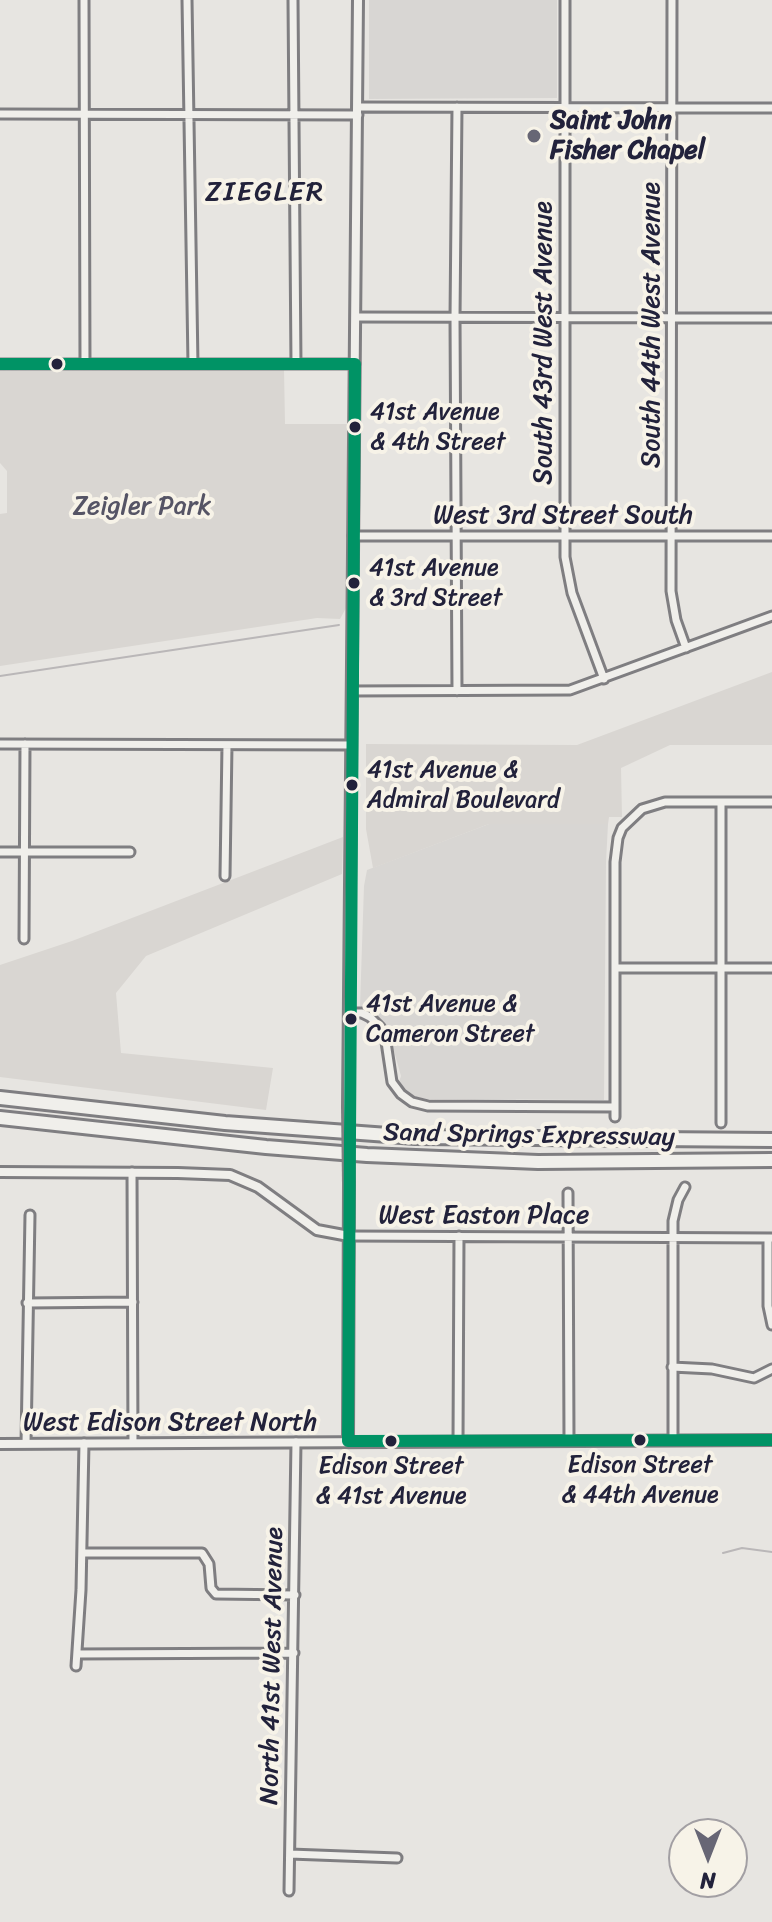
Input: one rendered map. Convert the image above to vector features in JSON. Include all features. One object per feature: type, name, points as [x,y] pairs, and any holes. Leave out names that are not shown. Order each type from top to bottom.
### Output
[{"type":"highway","name":"Sand Springs Expressway","points":[[0,1098],[239,1125],[415,1137],[772,1140]]},
{"type":"highway","name":"Sand Springs Expressway","points":[[0,1118],[241,1145],[355,1154],[538,1162],[772,1160]]},
{"type":"street","points":[[84,0],[85,364]]},
{"type":"street","points":[[187,0],[193,364]]},
{"type":"street","points":[[293,0],[296,364]]},
{"type":"street","points":[[348,1441],[358,0]]},
{"type":"street","name":"South 43rd West Avenue","points":[[565,0],[564,536],[568,580],[604,679]]},
{"type":"street","name":"South 44th West Avenue","points":[[672,0],[671,536],[673,606],[686,648]]},
{"type":"street","points":[[0,114],[295,115],[457,107],[772,108]]},
{"type":"street","points":[[457,107],[457,691]]},
{"type":"street","points":[[356,317],[772,318]]},
{"type":"street","points":[[0,364],[355,364]]},
{"type":"street","name":"West 3rd Street South","points":[[353,536],[772,536]]},
{"type":"street","points":[[352,691],[558,691],[604,679],[772,616]]},
{"type":"street","points":[[0,744],[351,745]]},
{"type":"street","points":[[24,939],[25,744]]},
{"type":"street","points":[[225,876],[227,745]]},
{"type":"street","points":[[721,802],[721,1123]]},
{"type":"street","points":[[615,1117],[616,849],[622,828],[634,814],[653,804],[772,802]]},
{"type":"street","points":[[0,852],[130,852]]},
{"type":"street","points":[[615,968],[772,968]]},
{"type":"street","points":[[349,1013],[362,1013],[380,1027],[386,1042],[392,1082],[412,1102],[428,1106],[615,1107]]},
{"type":"street","name":"West Easton Place","points":[[0,1172],[230,1175],[258,1187],[324,1233],[349,1236],[770,1238]]},
{"type":"street","points":[[132,1172],[133,1443]]},
{"type":"street","points":[[673,1440],[672,1237],[676,1207],[685,1187]]},
{"type":"street","points":[[568,1193],[569,1440]]},
{"type":"street","points":[[26,1443],[30,1215]]},
{"type":"street","points":[[458,1441],[459,1236]]},
{"type":"street","points":[[770,1238],[768,1306],[772,1325]]},
{"type":"street","points":[[27,1303],[133,1302]]},
{"type":"street","points":[[672,1367],[712,1369],[750,1378],[770,1371]]},
{"type":"street","name":"West Edison Street North","points":[[0,1444],[772,1440]]},
{"type":"street","name":"North 41st West Avenue","points":[[289,1891],[296,1442]]},
{"type":"street","points":[[76,1666],[84,1443]]},
{"type":"street","points":[[82,1553],[202,1553],[209,1564],[211,1588],[216,1594],[295,1595]]},
{"type":"street","points":[[77,1654],[294,1653]]},
{"type":"street","points":[[290,1854],[397,1858]]},
{"type":"shaded area","points":[[369,0],[557,0],[557,98],[369,99]]},
{"type":"shaded area","points":[[489,824],[608,824],[604,1100],[416,1097],[399,1082],[401,1076],[387,1026],[374,1013],[360,1006],[367,870]]},
{"type":"green space","name":"Zeigler Park","points":[[284,369],[285,424],[350,424],[346,608],[340,619],[317,618],[0,666],[0,514],[7,513],[7,471],[0,463],[0,371]]},
{"type":"green space","points":[[772,672],[772,745],[670,745],[621,768],[622,817],[609,817],[608,824],[489,824],[373,868],[366,829],[366,744],[577,745]]},
{"type":"green space","points":[[343,837],[342,874],[146,956],[116,993],[121,1053],[273,1068],[266,1110],[0,1077],[0,965],[72,941]]},
{"type":"waterway","points":[[0,676],[339,625]]},
{"type":"waterway","points":[[723,1553],[742,1548],[772,1552]]},
{"type":"transit line","points":[[0,364],[355,364],[348,1441],[772,1440]]},
{"type":"place","name":"Saint John Fisher Chapel","points":[[534,136]]},
{"type":"place","name":"41st Avenue & 4th Street","points":[[355,427]]},
{"type":"place","name":"41st Avenue & 3rd Street","points":[[354,583]]},
{"type":"place","name":"41st Avenue & Admiral Boulevard","points":[[352,785]]},
{"type":"place","name":"41st Avenue & Cameron Street","points":[[351,1019]]},
{"type":"place","name":"Edison Street & 44th Avenue","points":[[640,1440]]},
{"type":"place","name":"Edison Street & 41st Avenue","points":[[391,1441]]},
{"type":"district","name":"ZIEGLER","points":[[265,193]]}]
